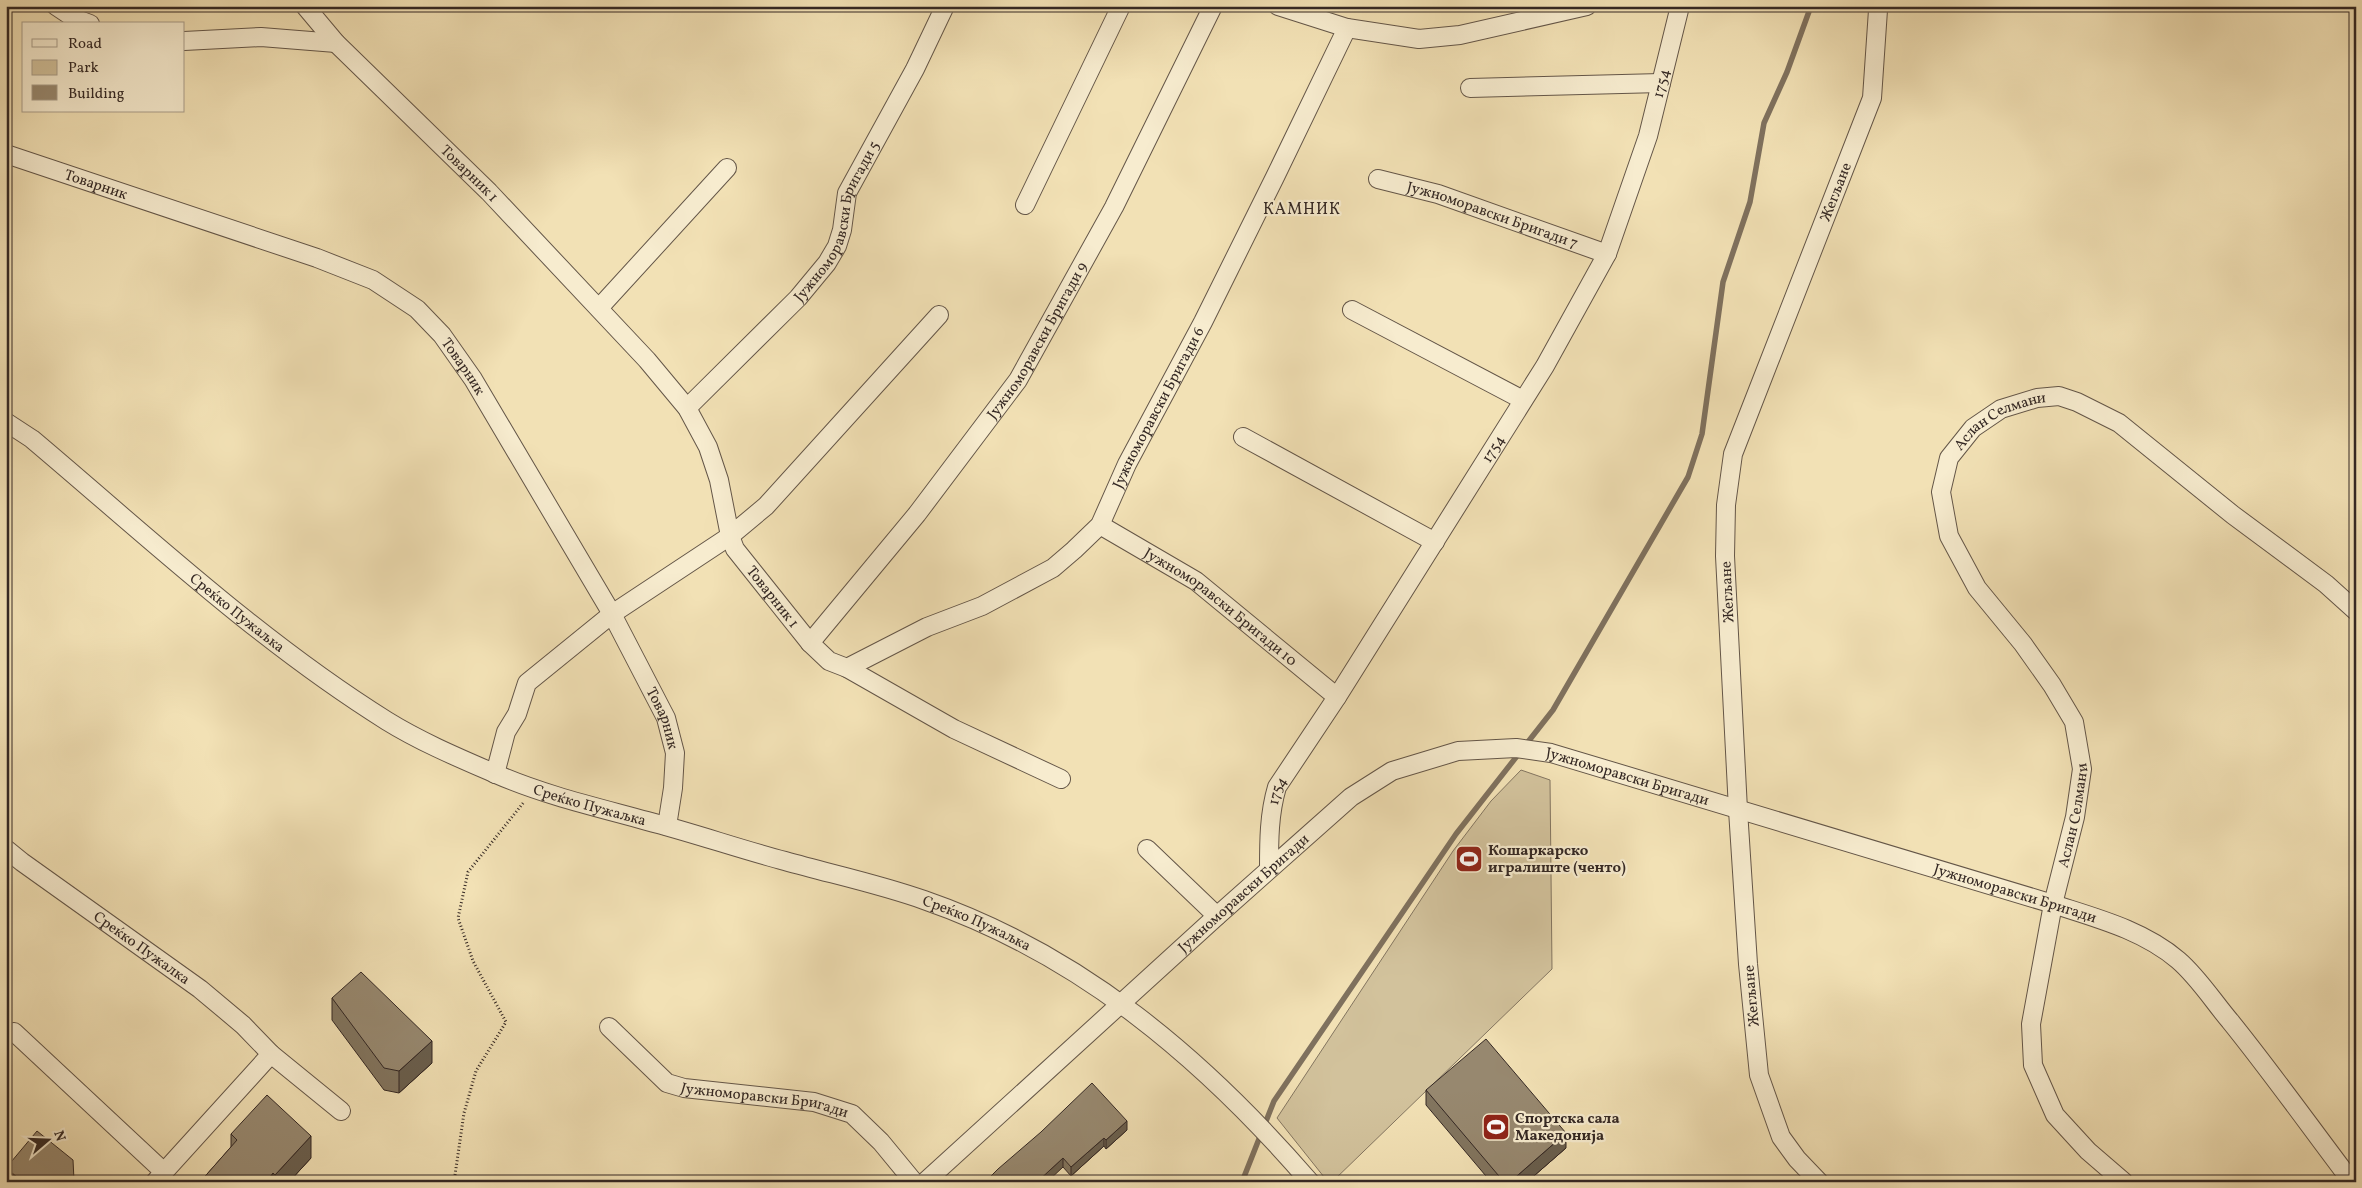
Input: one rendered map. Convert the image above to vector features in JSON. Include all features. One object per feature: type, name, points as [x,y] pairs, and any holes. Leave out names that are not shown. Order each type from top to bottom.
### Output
[{"type":"street","points":[[56,6],[74,18],[85,22]]},
{"type":"street","name":"Товарник 1","points":[[305,6],[336,43],[489,192],[647,360],[687,408],[708,448],[719,480],[730,536],[743,561],[810,643],[829,661],[847,668],[954,729],[1061,779]]},
{"type":"street","name":"Јужноморавски Бригади 5","points":[[687,408],[798,298],[827,263],[837,246],[842,230],[847,193],[915,69],[945,6]]},
{"type":"street","points":[[1025,205],[1121,6]]},
{"type":"street","name":"Јужноморавски Бригади 9","points":[[810,643],[917,514],[1018,380],[1114,207],[1213,6]]},
{"type":"street","points":[[1278,6],[1347,28],[1418,40],[1460,35],[1588,6]]},
{"type":"street","name":"1754","points":[[1269,869],[1269,829],[1276,787],[1338,697],[1545,366],[1607,254],[1648,136],[1680,6]]},
{"type":"street","name":"Жегљане","points":[[1820,1182],[1797,1159],[1781,1137],[1758,1075],[1748,964],[1738,810],[1724,556],[1726,505],[1733,454],[1872,98],[1878,10]]},
{"type":"street","name":"Јужноморавски Бригади 6","points":[[847,668],[927,627],[982,606],[1053,568],[1100,525],[1128,464],[1203,322],[1275,178],[1347,28]]},
{"type":"street","points":[[185,41],[261,37],[336,43]]},
{"type":"street","points":[[1470,88],[1661,83]]},
{"type":"street","name":"Товарник","points":[[6,154],[317,258],[373,280],[417,309],[442,335],[473,380],[612,614],[666,718],[672,736],[674,753],[667,826]]},
{"type":"street","points":[[599,308],[727,168]]},
{"type":"street","name":"Јужноморавски Бригади 7","points":[[1378,179],[1438,194],[1607,254]]},
{"type":"street","points":[[1352,310],[1522,400]]},
{"type":"street","points":[[495,774],[506,732],[517,714],[526,683],[612,614],[730,536],[766,506],[939,315]]},
{"type":"street","name":"Аслан Селмани","points":[[2054,904],[2076,807],[2082,769],[2074,722],[2052,685],[2023,644],[1977,588],[1949,536],[1940,492],[1949,458],[1973,428],[2001,409],[2037,398],[2059,396],[2098,410],[2119,423],[2234,515],[2326,584],[2356,611]]},
{"type":"street","name":"Среќко Пужаљка","points":[[6,422],[32,439],[232,608],[313,672],[391,723],[495,774],[533,790],[667,826],[722,844],[924,900],[1007,934],[1072,968],[1123,1004],[1224,1089],[1272,1137],[1310,1182]]},
{"type":"street","points":[[1243,437],[1435,542]]},
{"type":"street","name":"Јужноморавски Бригади 10","points":[[1100,525],[1196,581],[1338,697]]},
{"type":"street","name":"Јужноморавски Бригади","points":[[925,1182],[1123,1004],[1269,869],[1351,797],[1392,771],[1458,751],[1516,748],[1551,753],[2054,904],[2113,924],[2150,941],[2178,960],[2257,1055],[2352,1182]]},
{"type":"street","name":"Среќко Пужалка","points":[[6,849],[200,989],[243,1025],[272,1054],[341,1111]]},
{"type":"street","points":[[1147,850],[1217,916]]},
{"type":"street","name":"Јужноморавски Бригади","points":[[2054,904],[2030,1024],[2034,1065],[2055,1115],[2088,1151],[2124,1182]]},
{"type":"street","name":"Јужноморавски Бригади","points":[[609,1027],[667,1083],[684,1088],[814,1102],[852,1114],[882,1142],[914,1182]]},
{"type":"street","points":[[14,1032],[160,1177],[272,1054]]},
{"type":"path","points":[[454,1182],[464,1114],[476,1071],[506,1022],[473,961],[458,918],[468,872],[533,790]]},
{"type":"green space","points":[[1521,770],[1550,780],[1552,969],[1332,1182],[1328,1182],[1277,1118],[1453,851],[1491,801]]},
{"type":"building","points":[[361,972],[432,1041],[399,1071],[384,1068],[332,998]]},
{"type":"building","name":"Спортска сала Македонија","points":[[1486,1039],[1566,1133],[1510,1182],[1504,1182],[1426,1090]]},
{"type":"building","points":[[1092,1083],[1127,1121],[1071,1167],[1063,1158],[1037,1182],[985,1182],[1041,1132]]},
{"type":"building","points":[[267,1095],[311,1136],[275,1175],[273,1173],[266,1182],[200,1182],[237,1140],[231,1134]]},
{"type":"building","points":[[37,1131],[73,1160],[74,1180],[72,1182],[23,1182],[6,1168]]},
{"type":"waterway","points":[[1242,1182],[1274,1101],[1456,834],[1553,710],[1688,477],[1702,434],[1723,282],[1750,202],[1764,123],[1787,72],[1811,6]]},
{"type":"place","name":"Кошаркарско игралиште (ченто)","points":[[1469,859]]},
{"type":"place","name":"Спортска сала Македонија","points":[[1496,1127]]},
{"type":"district","name":"КАМНИК","points":[[1302,208]]}]
